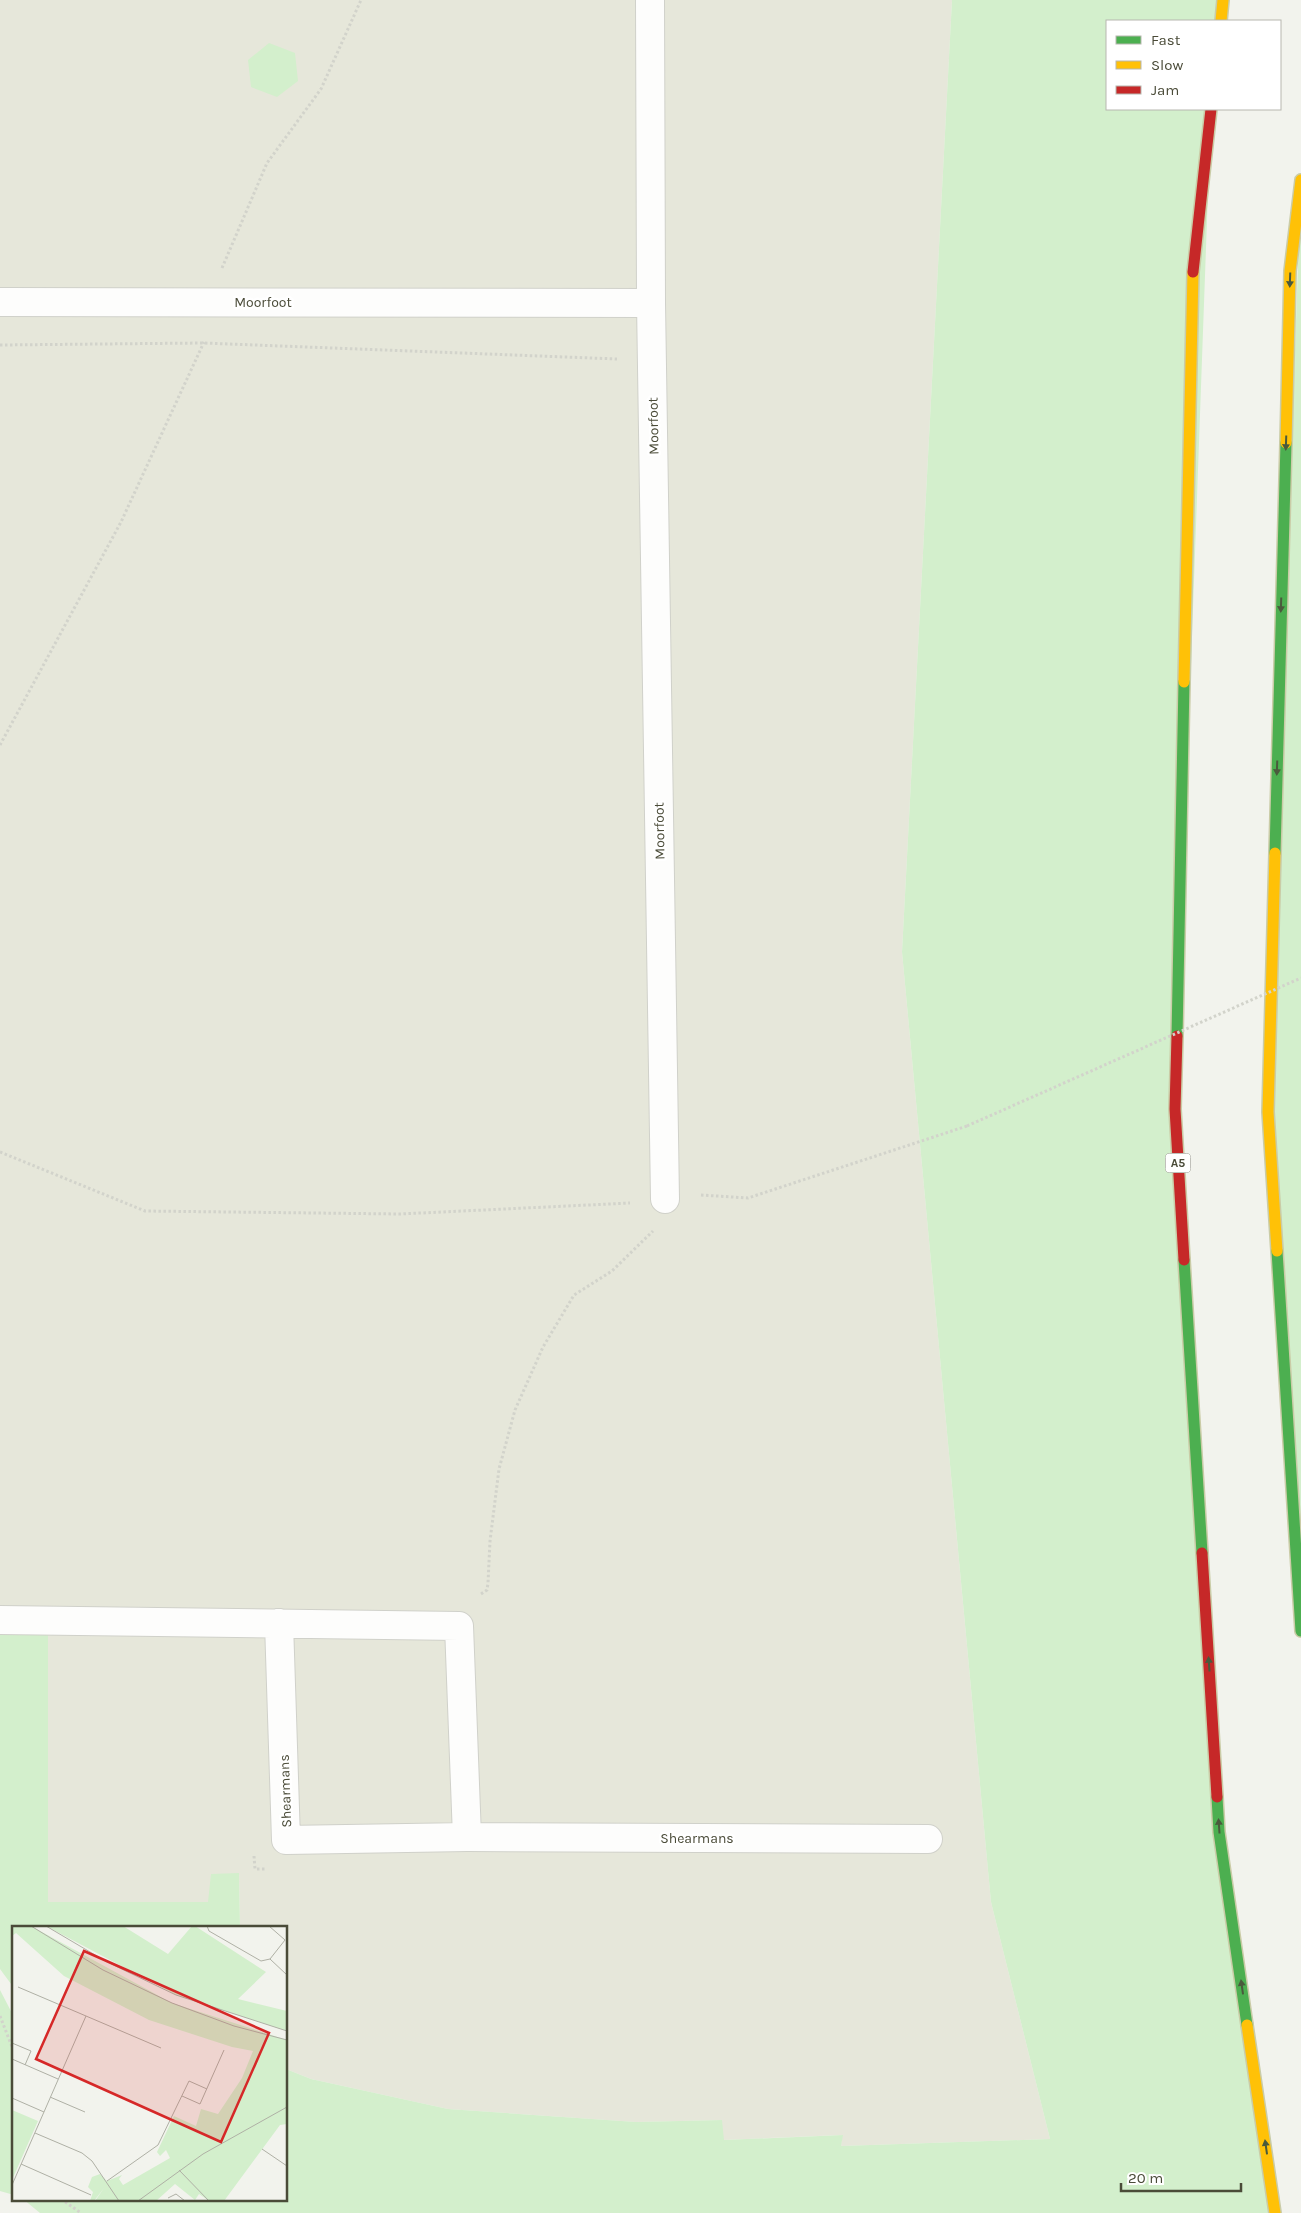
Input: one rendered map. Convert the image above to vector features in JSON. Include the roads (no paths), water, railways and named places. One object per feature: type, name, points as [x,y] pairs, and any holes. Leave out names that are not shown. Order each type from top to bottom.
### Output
[{"type":"highway","points":[[1221,20],[1224,0]]},
{"type":"highway","name":"A5","points":[[1211,110],[1193,272],[1175,1109],[1220,1832],[1275,2213]]},
{"type":"highway","points":[[1301,180],[1290,271],[1268,1112],[1301,1631]]},
{"type":"street","points":[[650,0],[651,304]]},
{"type":"street","name":"Moorfoot","points":[[0,302],[651,304],[665,1199]]},
{"type":"street","points":[[0,1620],[459,1626],[467,1837]]},
{"type":"street","name":"Shearmans","points":[[278,1623],[286,1840],[467,1837],[928,1839]]}]
